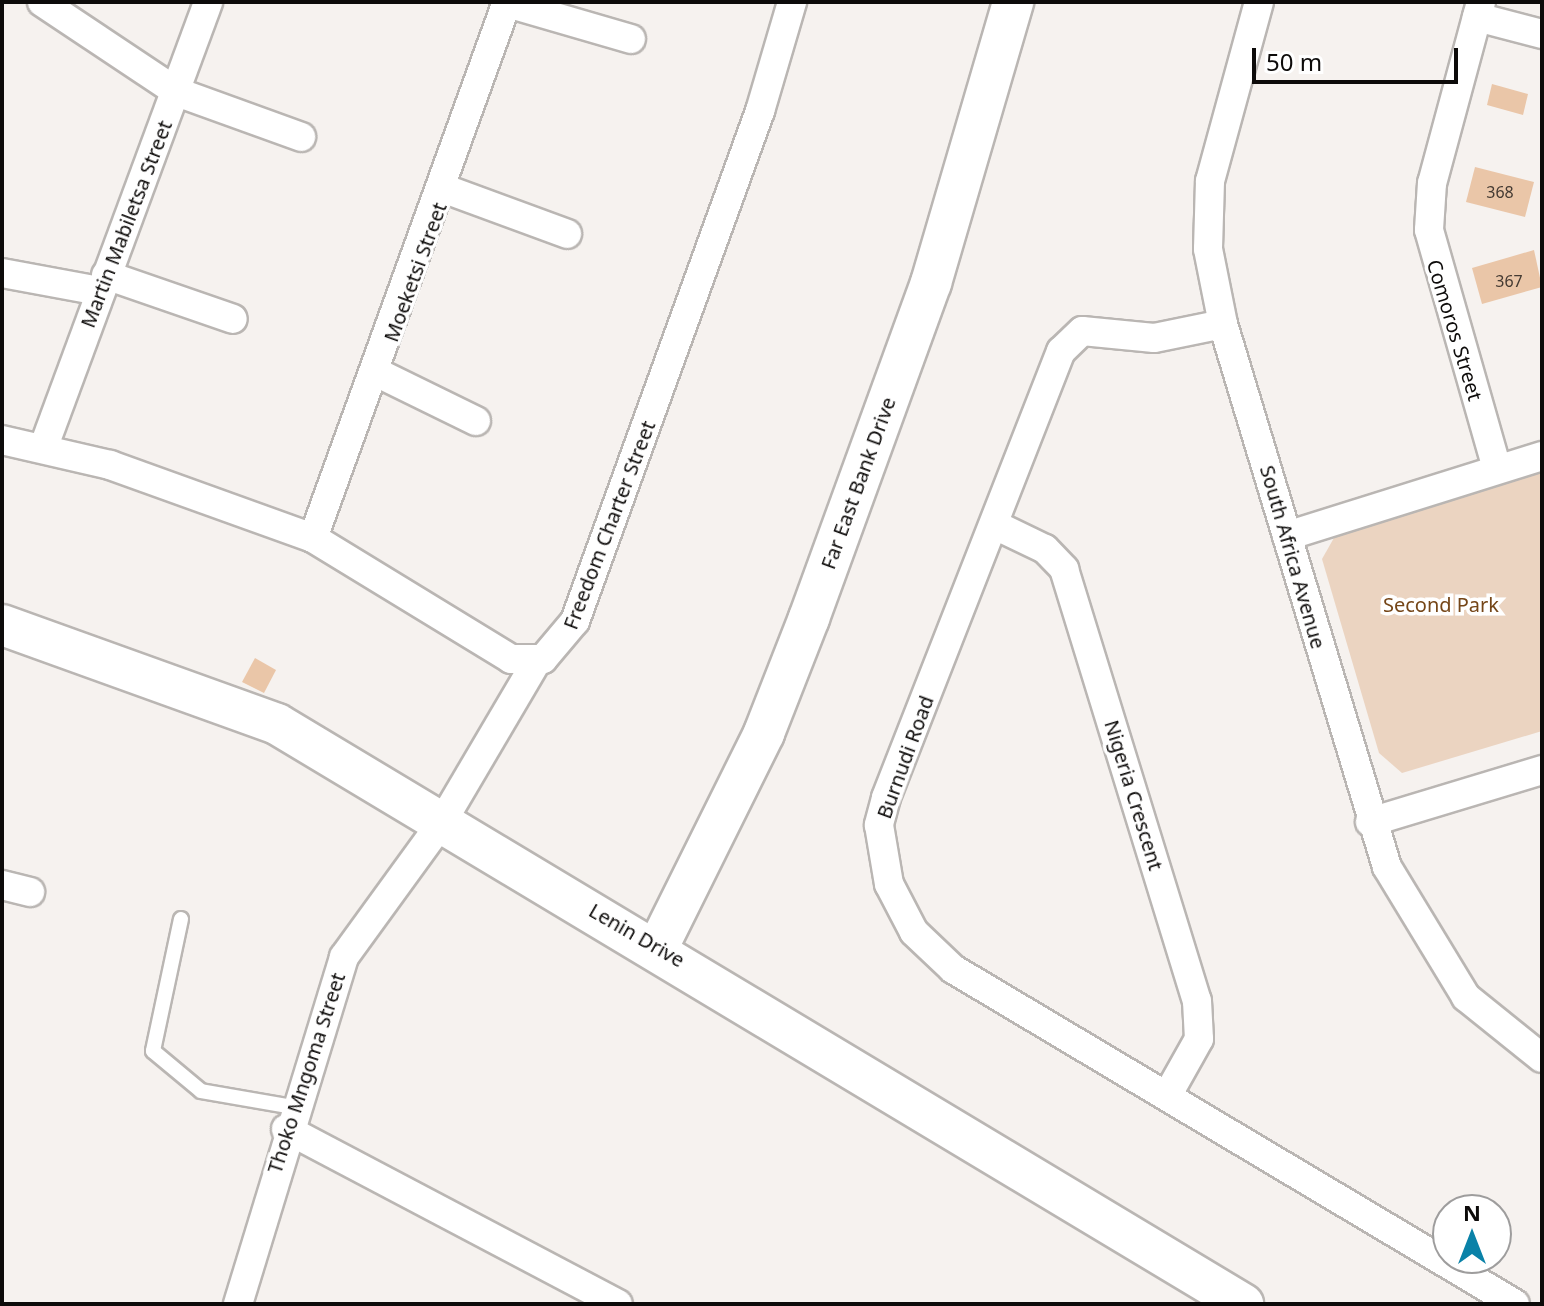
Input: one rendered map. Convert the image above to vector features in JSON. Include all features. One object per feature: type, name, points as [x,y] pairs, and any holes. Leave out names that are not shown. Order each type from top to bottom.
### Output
[{"type":"street","points":[[42,2],[177,92],[301,137]]},
{"type":"street","name":"Martin Mabiletsa Street","points":[[44,446],[208,2]]},
{"type":"street","name":"Freedom Charter Street","points":[[442,822],[535,664],[554,653],[575,621],[760,111],[792,2]]},
{"type":"street","name":"Far East Bank Drive","points":[[658,947],[764,733],[809,618],[931,283],[1013,2]]},
{"type":"street","name":"South Africa Avenue","points":[[1259,2],[1207,215],[1223,324],[1370,822],[1439,960],[1466,997],[1542,1058]]},
{"type":"street","points":[[507,3],[631,39]]},
{"type":"street","name":"Moeketsi Street","points":[[313,538],[378,373],[445,189],[507,3]]},
{"type":"street","points":[[1479,9],[1542,34]]},
{"type":"street","name":"Comoros Street","points":[[1479,9],[1432,183],[1429,230],[1497,469]]},
{"type":"street","points":[[445,189],[567,234]]},
{"type":"street","points":[[2,273],[102,283],[233,319]]},
{"type":"street","name":"Burnudi Road","points":[[1223,324],[1154,338],[1096,330],[1073,336],[886,798],[879,825],[889,884],[932,953],[1515,1304]]},
{"type":"street","points":[[378,373],[476,421]]},
{"type":"street","points":[[2,440],[44,446],[313,538],[450,626],[511,659],[535,664]]},
{"type":"street","points":[[1287,536],[1542,456]]},
{"type":"street","name":"Nigeria Crescent","points":[[995,525],[1045,549],[1064,569],[1197,1001],[1199,1039],[1167,1096]]},
{"type":"street","name":"Lenin Drive","points":[[2,625],[277,724],[658,947],[1243,1304]]},
{"type":"street","points":[[1370,822],[1542,770]]},
{"type":"street","name":"Thoko Mngoma Street","points":[[238,1304],[290,1118],[344,957],[442,822]]},
{"type":"street","points":[[2,885],[30,892]]},
{"type":"street","points":[[290,1118],[618,1304]]},
{"type":"lane","points":[[181,919],[153,1051],[201,1091],[290,1118]]},
{"type":"green space","name":"Second Park","points":[[1542,467],[1542,731],[1402,773],[1379,753],[1322,559],[1339,529]]},
{"type":"building","points":[[1492,84],[1528,94],[1523,115],[1487,105]]},
{"type":"building","points":[[1475,167],[1534,182],[1525,217],[1466,202]]},
{"type":"building","points":[[1534,250],[1542,287],[1482,304],[1472,268]]},
{"type":"building","points":[[255,658],[276,670],[264,693],[242,682]]}]
